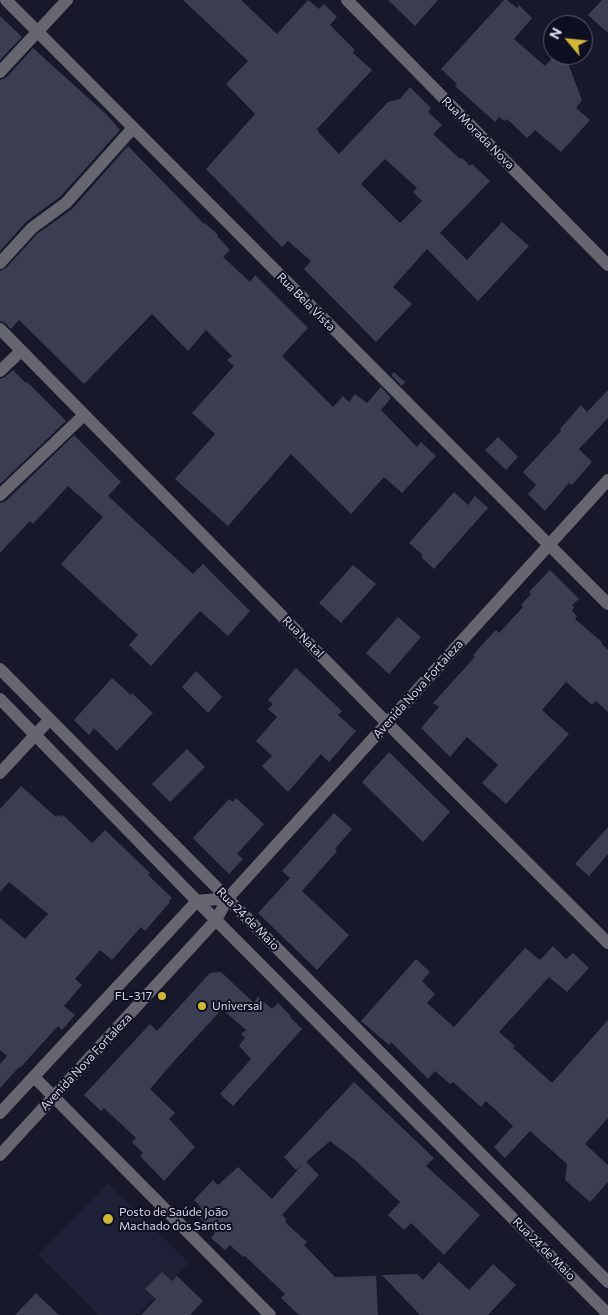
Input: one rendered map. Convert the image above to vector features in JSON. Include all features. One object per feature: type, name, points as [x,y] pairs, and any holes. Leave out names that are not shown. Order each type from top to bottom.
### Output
[{"type":"street","name":"Rua Bela Vista","points":[[6,0],[608,604]]},
{"type":"street","points":[[0,72],[67,0]]},
{"type":"street","name":"Rua Morada Nova","points":[[347,0],[608,265]]},
{"type":"street","points":[[0,263],[32,228],[66,203],[133,128]]},
{"type":"street","name":"Rua Natal","points":[[0,329],[387,724],[608,943]]},
{"type":"street","points":[[0,371],[21,351]]},
{"type":"street","points":[[0,495],[84,415]]},
{"type":"street","name":"Avenida Nova Fortaleza","points":[[0,1155],[216,920],[228,898],[608,480]]},
{"type":"street","name":"Rua 24 de Maio","points":[[0,669],[608,1282]]},
{"type":"street","name":"Rua 24 de Maio","points":[[0,699],[197,901],[608,1314]]},
{"type":"street","points":[[0,773],[50,719]]},
{"type":"street","points":[[0,1113],[197,901],[228,898]]},
{"type":"street","points":[[325,1030],[341,1013]]},
{"type":"street","points":[[34,1077],[270,1315]]},
{"type":"street","points":[[479,1184],[496,1168]]},
{"type":"shaded area","name":"Posto de Saúde João Machado dos Santos","points":[[108,1183],[189,1263],[138,1315],[99,1315],[38,1255]]},
{"type":"building","points":[[183,0],[241,0],[277,34],[308,0],[319,9],[324,4],[337,17],[330,25],[355,50],[353,53],[372,70],[317,129],[318,132],[339,154],[388,102],[400,99],[410,87],[431,108],[428,112],[442,125],[433,134],[460,159],[462,158],[470,166],[472,164],[490,181],[440,233],[467,260],[502,222],[529,246],[478,301],[427,249],[393,287],[412,304],[376,342],[304,269],[311,261],[288,241],[282,247],[206,169],[255,114],[226,84],[248,61]],"holes":[[[385,159],[417,188],[413,192],[422,201],[400,223],[361,184]]]},
{"type":"building","points":[[388,0],[438,0],[415,26]]},
{"type":"building","points":[[504,0],[507,0],[517,8],[519,5],[532,18],[514,39],[545,66],[569,65],[582,100],[576,108],[590,120],[561,152],[535,130],[527,138],[507,119],[505,121],[499,117],[495,122],[455,86],[457,84],[441,69]]},
{"type":"building","points":[[602,0],[608,0],[608,33],[593,20],[593,15],[588,15]]},
{"type":"building","points":[[0,16],[22,37],[0,60]]},
{"type":"building","points":[[33,48],[106,114],[120,130],[60,197],[27,221],[0,251],[0,80],[6,78]]},
{"type":"building","points":[[128,146],[204,224],[218,235],[230,250],[223,257],[250,282],[255,275],[308,328],[282,356],[333,407],[343,396],[349,402],[355,394],[367,403],[381,387],[391,398],[381,410],[417,447],[421,442],[436,456],[402,493],[384,477],[351,514],[291,454],[228,526],[175,479],[215,434],[192,413],[234,366],[227,360],[232,356],[206,330],[188,351],[152,314],[84,384],[19,320],[11,329],[0,321],[0,271],[6,268],[37,234],[72,209]]},
{"type":"building","points":[[13,370],[66,421],[0,484],[0,379]]},
{"type":"building","points":[[394,372],[405,382],[402,386],[391,375]]},
{"type":"building","points":[[608,390],[608,418],[579,449],[592,462],[572,485],[569,483],[545,511],[528,494],[536,485],[523,472],[561,431],[560,429],[581,405],[587,412]]},
{"type":"building","points":[[74,435],[121,482],[108,496],[193,574],[203,564],[250,611],[228,636],[200,611],[151,666],[129,645],[138,635],[61,564],[103,517],[68,486],[33,524],[30,521],[0,553],[0,503],[6,501]]},
{"type":"building","points":[[498,437],[518,457],[506,470],[485,450]]},
{"type":"building","points":[[454,492],[468,505],[475,496],[488,508],[434,569],[421,557],[423,555],[409,543]]},
{"type":"building","points":[[353,565],[376,584],[341,623],[319,603]]},
{"type":"building","points":[[550,570],[579,599],[572,605],[574,607],[572,611],[577,616],[575,619],[602,642],[608,650],[608,712],[596,701],[592,705],[566,682],[542,710],[569,734],[506,804],[482,783],[498,765],[467,737],[450,757],[421,728],[439,707],[433,703],[475,657],[473,656],[480,647],[496,630],[499,633],[523,607],[521,605],[531,594],[529,592]]},
{"type":"building","points":[[398,617],[421,637],[389,674],[366,653]]},
{"type":"building","points":[[296,668],[342,711],[338,715],[356,731],[329,762],[321,754],[288,792],[262,766],[272,756],[256,741],[277,717],[268,709],[273,704],[268,700]]},
{"type":"building","points":[[196,671],[222,697],[208,713],[182,687]]},
{"type":"building","points":[[112,678],[131,695],[132,693],[153,713],[117,751],[94,728],[89,735],[74,720]]},
{"type":"building","points":[[187,749],[205,767],[170,802],[152,784]]},
{"type":"building","points":[[389,752],[450,812],[423,842],[362,782]]},
{"type":"building","points":[[21,786],[56,817],[63,815],[92,843],[105,830],[150,873],[148,875],[172,898],[145,931],[141,927],[112,960],[100,950],[75,979],[82,985],[64,1006],[75,1015],[62,1030],[58,1026],[0,1088],[0,1064],[7,1056],[0,1050],[0,918],[25,939],[48,914],[9,882],[0,892],[0,809]]},
{"type":"building","points":[[236,798],[264,824],[237,854],[243,859],[229,874],[193,838],[229,799],[233,802]]},
{"type":"building","points":[[334,813],[352,829],[335,849],[337,851],[302,891],[349,935],[317,970],[258,913],[290,878],[282,871]]},
{"type":"building","points":[[608,827],[608,854],[589,876],[575,864]]},
{"type":"building","points":[[553,946],[566,959],[573,953],[589,968],[567,992],[549,977],[499,1032],[515,1046],[513,1048],[552,1083],[608,1020],[608,1118],[585,1144],[608,1165],[608,1182],[590,1202],[565,1180],[567,1164],[530,1131],[505,1158],[494,1147],[513,1126],[486,1101],[481,1107],[453,1082],[450,1084],[435,1071],[428,1079],[391,1042],[389,1045],[361,1021],[416,959],[430,972],[422,981],[435,994],[427,1003],[454,1027],[525,948],[540,960]]},
{"type":"building","points":[[221,972],[254,1003],[258,997],[272,1009],[278,1003],[302,1029],[233,1106],[220,1094],[251,1059],[239,1046],[245,1038],[241,1034],[246,1030],[222,1009],[175,1060],[150,1089],[175,1113],[169,1119],[195,1147],[164,1181],[140,1156],[143,1153],[132,1142],[136,1138],[104,1108],[101,1111],[84,1095],[150,1024],[157,1031],[210,973]]},
{"type":"building","points":[[354,1082],[434,1158],[426,1166],[480,1215],[444,1255],[411,1223],[404,1230],[388,1215],[400,1202],[355,1160],[330,1141],[306,1162],[319,1175],[282,1215],[287,1220],[285,1221],[288,1225],[307,1242],[304,1245],[335,1277],[376,1276],[378,1315],[299,1315],[281,1298],[285,1294],[245,1256],[243,1257],[230,1245],[225,1250],[211,1238],[215,1233],[195,1213],[201,1207],[194,1200],[213,1180],[218,1185],[238,1167],[272,1199],[302,1165],[296,1170],[284,1157]]},
{"type":"building","points":[[439,1262],[469,1290],[493,1264],[516,1285],[488,1315],[420,1315],[382,1275],[417,1274],[423,1280]]},
{"type":"building","points":[[162,1272],[172,1281],[177,1276],[203,1301],[190,1315],[141,1315],[156,1299],[145,1289]]},
{"type":"building","points":[[36,1293],[43,1300],[59,1315],[15,1315]]},
{"type":"place","name":"FL-317","points":[[162,996]]},
{"type":"place","name":"Universal","points":[[202,1006]]},
{"type":"place","name":"Posto de Saúde João Machado dos Santos","points":[[108,1219]]}]
